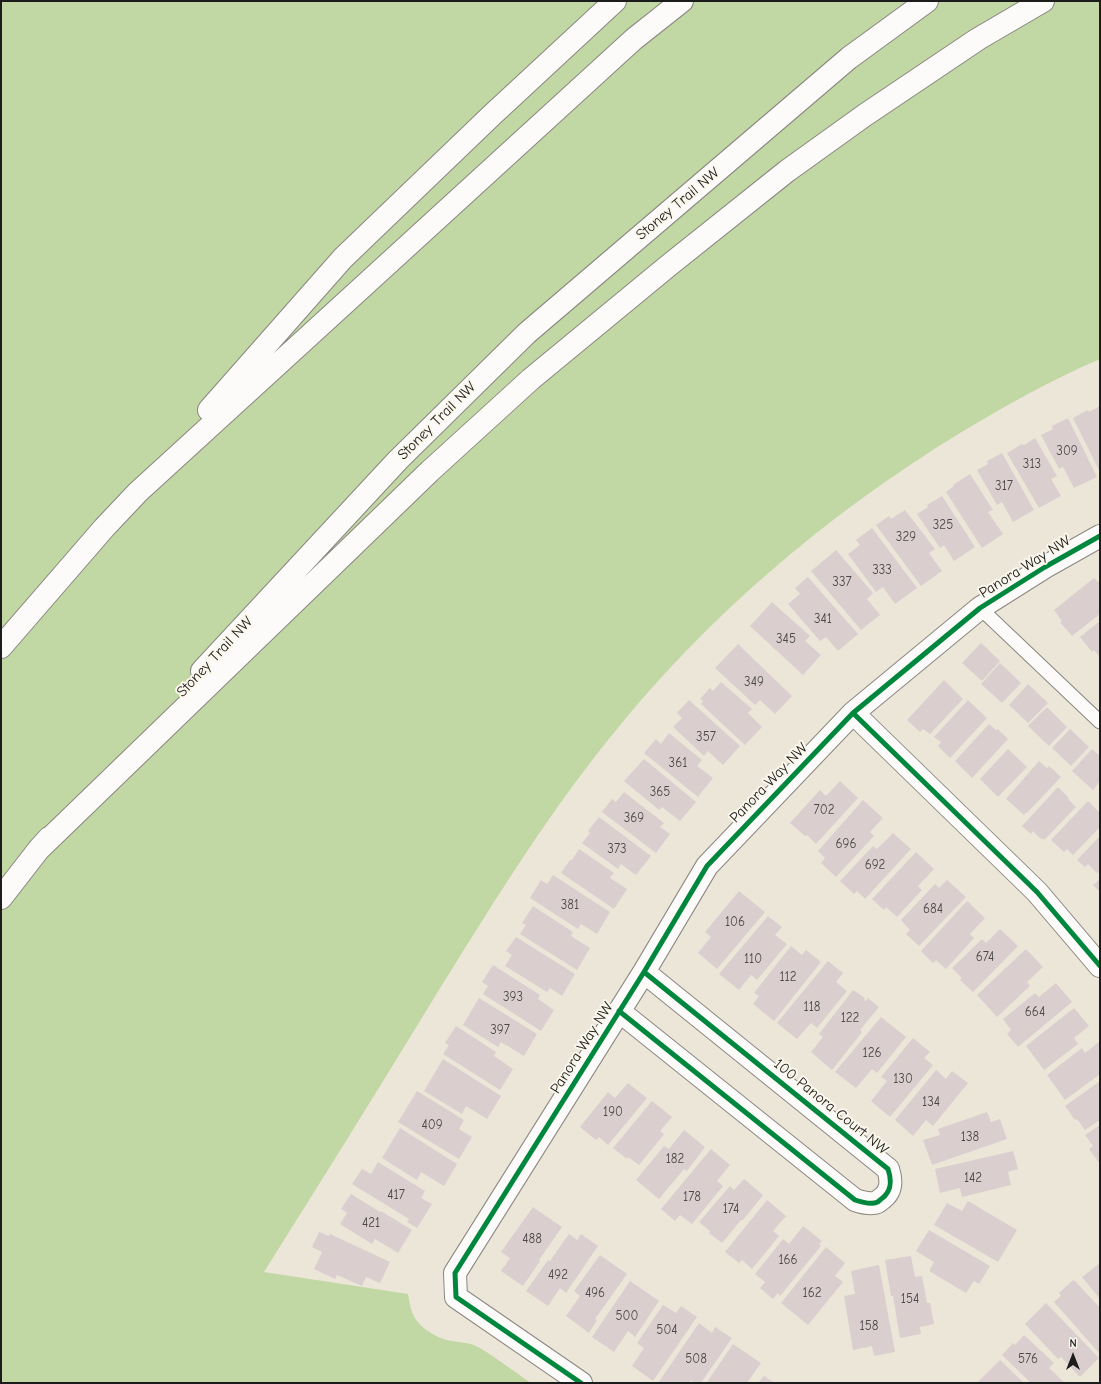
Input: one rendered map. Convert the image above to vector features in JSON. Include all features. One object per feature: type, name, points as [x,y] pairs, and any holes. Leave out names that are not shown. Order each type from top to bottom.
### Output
[{"type":"main road","points":[[1,647],[104,528],[138,492],[343,258],[497,110],[615,1]]},
{"type":"main road","points":[[138,492],[634,39],[682,1]]},
{"type":"main road","name":"Stoney Trail NW","points":[[1,898],[39,849],[398,460],[527,333],[849,58],[927,1]]},
{"type":"main road","points":[[39,849],[430,471],[531,379],[668,266],[787,171],[865,115],[971,43],[1043,1]]},
{"type":"main road","name":"Panora Way NW","points":[[581,1383],[456,1297],[455,1273],[644,972],[707,866],[853,713],[980,608],[1045,567],[1100,536]]},
{"type":"main road","points":[[853,713],[1037,892],[1100,966]]},
{"type":"main road","name":"100 Panora Court NW","points":[[619,1011],[855,1200],[865,1203],[875,1203],[884,1197],[890,1190],[891,1179],[888,1169],[644,972]]},
{"type":"lane","points":[[980,608],[1100,722]]},
{"type":"green space","points":[[1,1],[1100,1],[1100,359],[1011,403],[960,433],[862,498],[770,571],[727,610],[646,695],[584,771],[560,803],[516,868],[264,1272],[408,1294],[414,1317],[426,1330],[447,1340],[467,1343],[481,1348],[531,1383],[1,1383]]},
{"type":"building","points":[[1100,406],[1100,472],[1073,418],[1088,410],[1089,412]]},
{"type":"building","points":[[1068,418],[1097,477],[1074,488],[1063,467],[1059,469],[1041,435],[1053,429],[1052,426]]},
{"type":"building","points":[[1035,438],[1057,476],[1051,479],[1061,496],[1039,508],[1007,453]]},
{"type":"building","points":[[1002,453],[1034,510],[1013,522],[1002,502],[997,505],[977,470],[988,464],[987,461]]},
{"type":"building","points":[[970,474],[993,510],[988,512],[1003,534],[982,548],[946,492],[954,486],[953,485]]},
{"type":"building","points":[[942,496],[975,547],[954,561],[944,545],[940,548],[917,514],[928,507],[927,505]]},
{"type":"building","points":[[905,510],[935,549],[929,553],[942,571],[921,586],[876,525],[889,516],[891,519]]},
{"type":"building","points":[[872,528],[917,588],[895,604],[883,587],[876,592],[848,554],[860,545],[856,540]]},
{"type":"building","points":[[836,550],[873,593],[867,599],[880,615],[861,630],[811,571]]},
{"type":"building","points":[[808,577],[858,634],[838,651],[826,637],[820,641],[788,604],[800,594],[795,588]]},
{"type":"building","points":[[1094,578],[1098,582],[1100,581],[1100,614],[1072,636],[1060,622],[1062,621],[1054,610]]},
{"type":"building","points":[[772,602],[810,636],[805,641],[821,655],[803,675],[750,626]]},
{"type":"building","points":[[1100,621],[1100,657],[1094,650],[1092,652],[1080,637]]},
{"type":"building","points":[[981,643],[1000,661],[982,681],[962,663]]},
{"type":"building","points":[[738,644],[792,696],[775,714],[760,700],[755,705],[715,668]]},
{"type":"building","points":[[1000,663],[1021,683],[1002,703],[981,684]]},
{"type":"building","points":[[944,680],[963,699],[930,734],[923,729],[920,732],[907,720]]},
{"type":"building","points":[[721,682],[752,709],[748,713],[762,727],[745,745],[701,704],[703,701],[700,699],[710,688],[713,691]]},
{"type":"building","points":[[1028,684],[1048,703],[1028,723],[1009,705]]},
{"type":"building","points":[[689,700],[740,746],[723,765],[708,751],[704,756],[673,727],[682,718],[677,713]]},
{"type":"building","points":[[968,700],[987,718],[950,758],[938,746],[941,742],[934,737]]},
{"type":"building","points":[[1047,707],[1067,727],[1049,746],[1028,726]]},
{"type":"building","points":[[989,724],[996,730],[998,729],[1008,739],[972,778],[955,761]]},
{"type":"building","points":[[1070,729],[1089,747],[1071,766],[1052,748]]},
{"type":"building","points":[[669,733],[702,760],[697,766],[713,778],[698,797],[644,753],[656,739],[661,744]]},
{"type":"building","points":[[1008,749],[1027,767],[998,797],[980,779]]},
{"type":"building","points":[[1092,749],[1100,756],[1100,781],[1093,790],[1072,771]]},
{"type":"building","points":[[644,759],[696,802],[680,821],[662,807],[659,810],[624,781]]},
{"type":"building","points":[[1039,761],[1047,768],[1049,766],[1061,777],[1024,815],[1006,799]]},
{"type":"building","points":[[840,781],[858,798],[816,844],[807,835],[805,836],[790,823],[820,790],[826,796]]},
{"type":"building","points":[[1058,787],[1076,807],[1044,840],[1033,831],[1031,834],[1022,826]]},
{"type":"building","points":[[624,792],[664,823],[660,827],[670,834],[656,853],[602,812],[612,799],[616,802]]},
{"type":"building","points":[[863,800],[883,818],[870,832],[874,836],[836,877],[821,863],[825,858],[818,851]]},
{"type":"building","points":[[1088,801],[1100,813],[1100,827],[1073,855],[1067,849],[1064,852],[1051,840]]},
{"type":"building","points":[[599,817],[651,856],[636,875],[621,864],[618,869],[582,843],[590,833],[588,831]]},
{"type":"building","points":[[893,833],[911,849],[865,899],[857,891],[854,894],[840,881],[873,846],[877,849]]},
{"type":"building","points":[[1100,836],[1100,871],[1097,873],[1088,864],[1085,867],[1077,860]]},
{"type":"building","points":[[579,849],[614,873],[610,878],[627,889],[614,909],[561,873]]},
{"type":"building","points":[[916,852],[934,869],[918,886],[922,890],[897,917],[886,907],[884,910],[872,899]]},
{"type":"building","points":[[553,875],[610,912],[597,934],[581,924],[578,929],[530,898],[541,880],[547,884]]},
{"type":"building","points":[[1100,879],[1100,892],[1093,885]]},
{"type":"building","points":[[947,880],[966,897],[919,946],[906,934],[910,930],[901,920],[935,884],[939,888]]},
{"type":"building","points":[[739,891],[765,912],[717,969],[698,953],[711,937],[705,932]]},
{"type":"building","points":[[967,901],[985,918],[970,934],[974,938],[946,969],[936,960],[933,963],[921,951]]},
{"type":"building","points":[[533,906],[573,932],[571,936],[590,948],[577,970],[520,934],[526,925],[522,923]]},
{"type":"building","points":[[768,916],[782,927],[775,935],[787,944],[757,980],[751,975],[739,990],[719,974]]},
{"type":"building","points":[[1000,929],[1018,946],[973,992],[960,980],[962,978],[952,968],[982,939],[986,943]]},
{"type":"building","points":[[516,937],[575,974],[562,996],[550,988],[547,992],[505,966],[512,955],[506,951]]},
{"type":"building","points":[[791,946],[802,955],[806,950],[821,962],[774,1021],[753,1004],[759,996],[754,993]]},
{"type":"building","points":[[1026,949],[1043,967],[1027,982],[1030,986],[997,1017],[977,995]]},
{"type":"building","points":[[828,961],[843,973],[836,982],[847,991],[817,1028],[811,1023],[797,1039],[777,1023]]},
{"type":"building","points":[[493,965],[540,995],[538,999],[554,1010],[541,1031],[483,994],[488,986],[482,982]]},
{"type":"building","points":[[1056,983],[1072,1002],[1018,1047],[1007,1034],[1011,1030],[1003,1019],[1035,993],[1039,997]]},
{"type":"building","points":[[853,990],[865,998],[864,1000],[866,1001],[868,998],[879,1007],[860,1030],[862,1032],[832,1070],[811,1052],[823,1037],[819,1034]]},
{"type":"building","points":[[479,998],[537,1034],[524,1056],[501,1042],[498,1047],[463,1025]]},
{"type":"building","points":[[1074,1008],[1089,1026],[1074,1038],[1078,1044],[1044,1070],[1026,1046]]},
{"type":"building","points":[[881,1017],[906,1037],[877,1073],[872,1069],[856,1088],[835,1072]]},
{"type":"building","points":[[456,1026],[496,1052],[494,1056],[513,1069],[500,1090],[443,1054],[449,1045],[445,1043]]},
{"type":"building","points":[[913,1038],[930,1052],[924,1058],[933,1065],[890,1117],[871,1101],[887,1081],[881,1077]]},
{"type":"building","points":[[1100,1041],[1100,1074],[1065,1100],[1047,1075],[1082,1048],[1085,1053]]},
{"type":"building","points":[[443,1059],[501,1096],[487,1119],[466,1106],[462,1114],[424,1091]]},
{"type":"building","points":[[936,1070],[946,1079],[952,1071],[968,1083],[933,1126],[926,1120],[913,1136],[895,1120]]},
{"type":"building","points":[[1100,1081],[1100,1120],[1085,1130],[1077,1119],[1075,1120],[1065,1106]]},
{"type":"building","points":[[628,1083],[647,1098],[608,1145],[599,1137],[596,1140],[580,1127],[608,1092],[615,1098]]},
{"type":"building","points":[[417,1091],[464,1120],[459,1129],[472,1137],[459,1159],[398,1122]]},
{"type":"building","points":[[652,1101],[672,1117],[660,1131],[664,1134],[639,1165],[628,1157],[627,1159],[613,1148]]},
{"type":"building","points":[[987,1112],[991,1122],[1000,1119],[1007,1139],[932,1165],[923,1140],[940,1135],[938,1129]]},
{"type":"building","points":[[1100,1125],[1100,1164],[1089,1149],[1093,1146],[1085,1135]]},
{"type":"building","points":[[400,1128],[457,1164],[444,1186],[421,1172],[417,1180],[382,1158]]},
{"type":"building","points":[[684,1130],[705,1147],[687,1171],[684,1169],[659,1199],[636,1180],[664,1146],[669,1149]]},
{"type":"building","points":[[711,1149],[730,1165],[717,1181],[723,1186],[692,1224],[680,1215],[675,1221],[661,1209]]},
{"type":"building","points":[[1013,1151],[1018,1169],[1008,1172],[1011,1185],[962,1197],[960,1188],[940,1193],[935,1169]]},
{"type":"building","points":[[378,1162],[425,1191],[421,1198],[432,1204],[417,1228],[407,1222],[409,1219],[352,1184],[362,1169],[371,1174]]},
{"type":"building","points":[[744,1179],[763,1195],[722,1243],[709,1233],[710,1231],[699,1222],[730,1186],[734,1190]]},
{"type":"building","points":[[351,1194],[412,1230],[398,1253],[375,1239],[372,1244],[340,1224],[347,1213],[341,1209]]},
{"type":"building","points":[[767,1200],[786,1216],[773,1231],[779,1236],[752,1269],[742,1260],[739,1263],[725,1252]]},
{"type":"building","points":[[968,1201],[1017,1230],[998,1262],[934,1225],[947,1203],[962,1211]]},
{"type":"building","points":[[533,1207],[562,1227],[523,1286],[501,1271],[510,1258],[501,1252]]},
{"type":"building","points":[[803,1226],[822,1241],[819,1244],[821,1246],[780,1296],[778,1293],[773,1299],[760,1288],[765,1282],[755,1274],[783,1239],[789,1244]]},
{"type":"building","points":[[929,1230],[990,1266],[979,1284],[974,1281],[966,1293],[929,1271],[934,1262],[916,1251]]},
{"type":"building","points":[[319,1232],[329,1236],[330,1234],[390,1262],[380,1283],[366,1277],[362,1286],[337,1275],[335,1279],[314,1269],[322,1252],[312,1247]]},
{"type":"building","points":[[569,1234],[577,1240],[581,1234],[598,1246],[566,1293],[560,1288],[548,1306],[526,1291]]},
{"type":"building","points":[[826,1247],[845,1263],[835,1276],[843,1282],[808,1325],[781,1303]]},
{"type":"building","points":[[600,1255],[627,1274],[595,1319],[597,1320],[589,1333],[566,1316],[580,1296],[574,1291]]},
{"type":"building","points":[[911,1256],[915,1277],[922,1276],[927,1303],[930,1303],[934,1324],[920,1327],[921,1334],[900,1338],[885,1260]]},
{"type":"building","points":[[1100,1263],[1100,1299],[1082,1277]]},
{"type":"building","points":[[879,1265],[895,1352],[874,1356],[872,1346],[853,1350],[844,1296],[855,1294],[851,1271]]},
{"type":"building","points":[[1073,1280],[1100,1308],[1100,1354],[1054,1302],[1061,1296],[1059,1293]]},
{"type":"building","points":[[630,1281],[659,1301],[635,1337],[628,1331],[614,1352],[592,1337]]},
{"type":"building","points":[[1046,1303],[1099,1358],[1080,1377],[1061,1357],[1058,1359],[1025,1324]]},
{"type":"building","points":[[663,1305],[676,1313],[681,1306],[697,1317],[653,1381],[632,1366],[644,1348],[637,1343]]},
{"type":"building","points":[[699,1323],[712,1333],[715,1327],[732,1338],[701,1383],[695,1383],[691,1380],[689,1383],[658,1383]]},
{"type":"building","points":[[1024,1335],[1054,1363],[1049,1368],[1065,1383],[1031,1383],[1002,1355],[1013,1343],[1015,1345]]},
{"type":"building","points":[[733,1344],[761,1363],[747,1383],[708,1383],[707,1382]]},
{"type":"building","points":[[1000,1360],[1024,1383],[979,1383],[978,1382]]},
{"type":"building","points":[[764,1376],[775,1383],[758,1383]]},
{"type":"cycle path","points":[[581,1383],[456,1297],[455,1273],[644,972],[707,866],[853,713],[980,608],[1045,567],[1100,536]]},
{"type":"cycle path","points":[[853,713],[1037,892],[1100,966]]},
{"type":"cycle path","points":[[619,1011],[855,1200],[875,1203],[887,1193],[890,1186],[888,1169],[644,972]]}]
